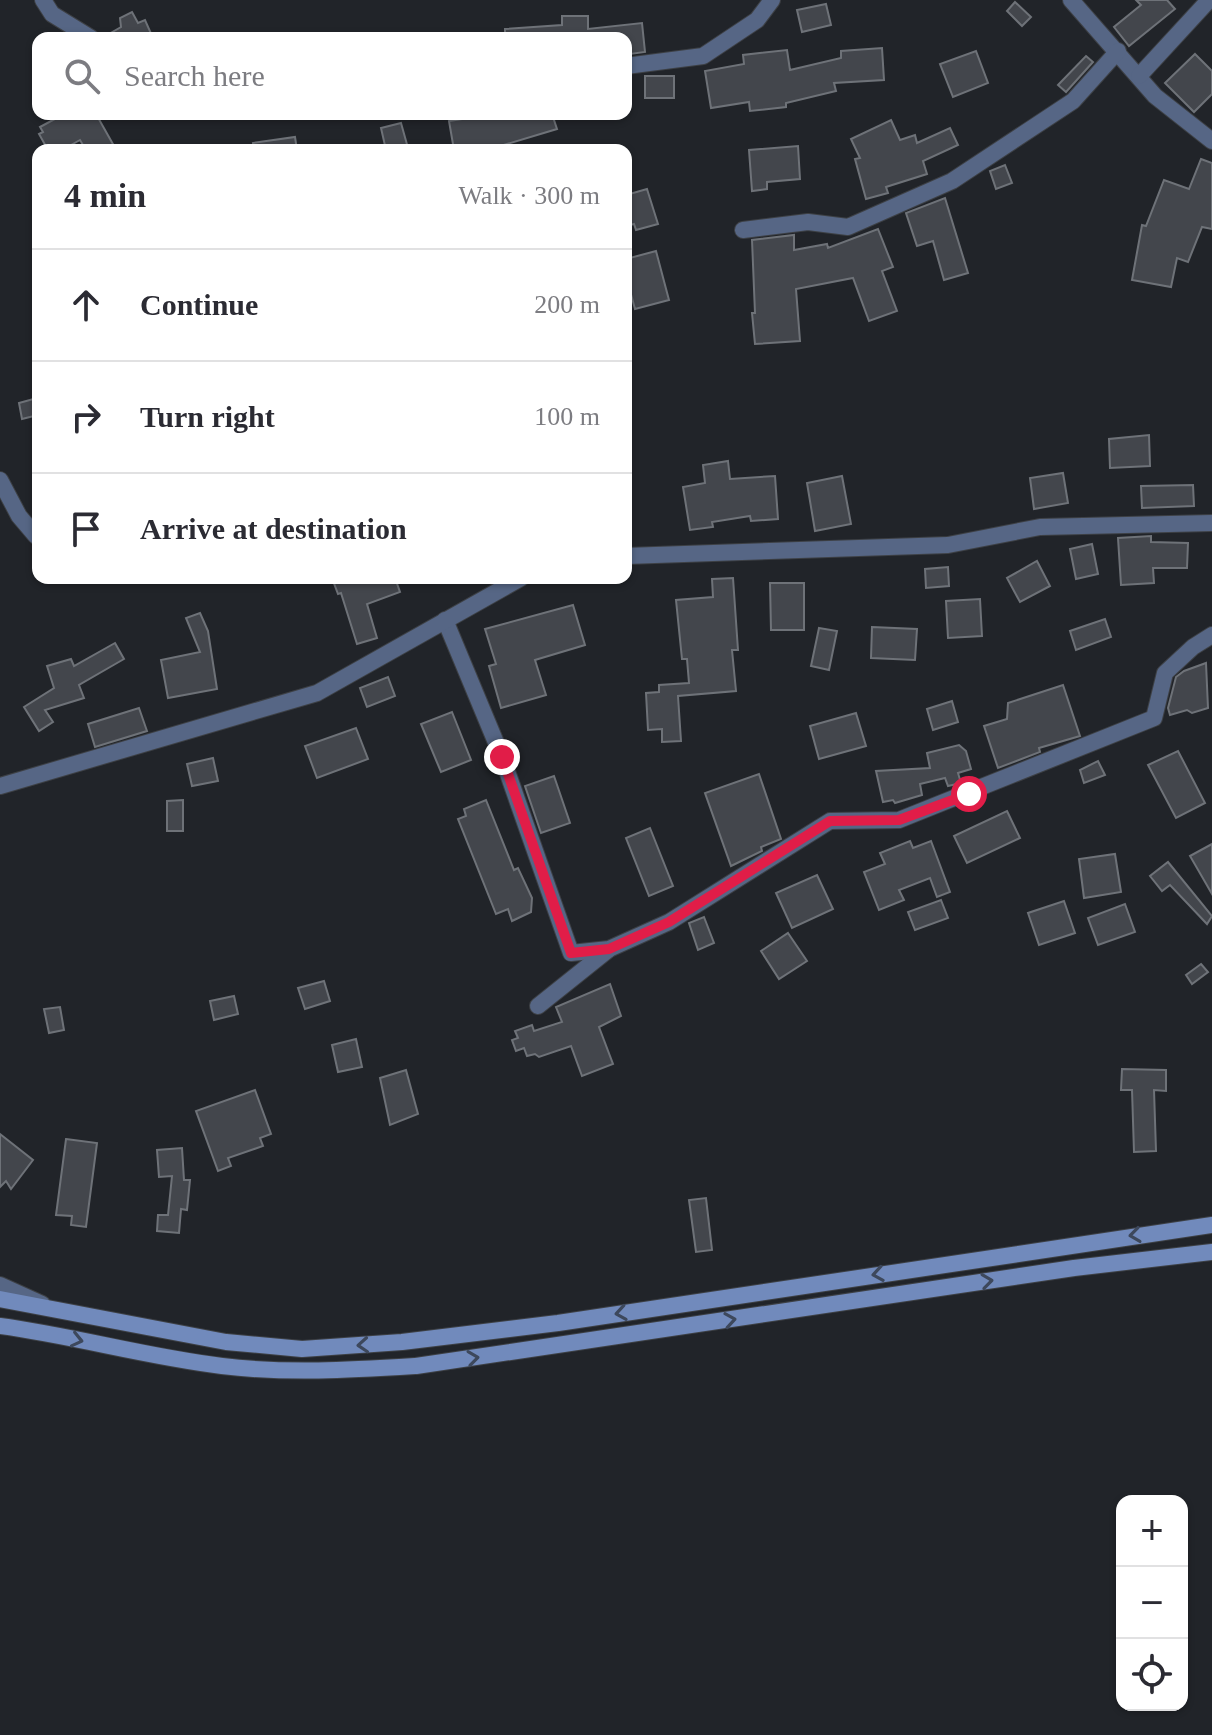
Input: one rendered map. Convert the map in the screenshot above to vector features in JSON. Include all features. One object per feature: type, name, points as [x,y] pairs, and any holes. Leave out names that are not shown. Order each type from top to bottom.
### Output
[{"type":"main road","points":[[0,1299],[45,1305],[118,1323],[226,1342],[302,1349],[558,1323],[1212,1225]]},
{"type":"main road","points":[[0,1326],[42,1332],[122,1351],[222,1366],[308,1373],[401,1367],[598,1341],[1074,1268],[1212,1252]]},
{"type":"street","points":[[43,0],[52,14],[81,32]]},
{"type":"street","points":[[632,65],[703,56],[757,20],[772,0]]},
{"type":"street","points":[[1071,0],[1155,96],[1212,141]]},
{"type":"street","points":[[1139,76],[1209,0]]},
{"type":"street","points":[[743,230],[808,222],[848,227],[952,181],[1073,101],[1118,51]]},
{"type":"street","points":[[0,480],[19,516],[32,531]]},
{"type":"street","points":[[632,556],[948,545],[1040,527],[1212,523]]},
{"type":"street","points":[[0,786],[317,693],[510,584]]},
{"type":"street","points":[[445,620],[502,757],[571,953],[609,949]]},
{"type":"street","points":[[538,1006],[609,949],[669,922],[830,821],[899,820],[1154,718],[1165,673],[1193,647],[1212,635]]},
{"type":"street","points":[[0,1285],[45,1305]]},
{"type":"building","points":[[1136,0],[1167,0],[1175,9],[1129,46],[1114,27],[1141,5]]},
{"type":"building","points":[[1015,2],[1031,17],[1022,26],[1007,11]]},
{"type":"building","points":[[826,4],[831,25],[802,32],[797,10]]},
{"type":"building","points":[[132,12],[138,23],[145,20],[150,32],[112,32],[121,27],[120,18]]},
{"type":"building","points":[[562,16],[588,16],[588,29],[642,23],[645,52],[632,54],[632,32],[505,32],[505,29],[562,25]]},
{"type":"building","points":[[882,48],[884,80],[834,83],[836,91],[786,103],[786,107],[750,111],[749,102],[711,108],[705,71],[744,64],[743,55],[787,50],[790,70],[841,58],[841,51]]},
{"type":"building","points":[[976,51],[988,83],[953,97],[940,64]]},
{"type":"building","points":[[1195,54],[1212,71],[1212,94],[1194,112],[1165,83]]},
{"type":"building","points":[[1086,56],[1093,62],[1066,92],[1058,85]]},
{"type":"building","points":[[645,76],[674,76],[674,98],[645,98]]},
{"type":"building","points":[[53,120],[99,120],[113,144],[82,144],[80,140],[73,144],[45,144],[39,134],[43,132],[40,127]]},
{"type":"building","points":[[554,120],[557,129],[507,144],[453,144],[449,121]]},
{"type":"building","points":[[891,120],[900,140],[915,135],[917,143],[950,128],[958,145],[923,161],[927,174],[886,187],[888,193],[866,199],[855,159],[860,158],[851,139]]},
{"type":"building","points":[[401,123],[407,144],[385,144],[381,128]]},
{"type":"building","points":[[295,137],[296,144],[253,144]]},
{"type":"building","points":[[798,146],[800,179],[767,182],[767,189],[752,191],[749,150]]},
{"type":"building","points":[[1201,159],[1212,163],[1212,229],[1202,227],[1188,262],[1177,258],[1171,287],[1132,280],[1142,225],[1146,226],[1164,180],[1189,189]]},
{"type":"building","points":[[1005,165],[1012,183],[996,189],[990,171]]},
{"type":"building","points":[[647,189],[658,224],[636,230],[632,224],[632,193]]},
{"type":"building","points":[[945,198],[968,273],[944,280],[933,241],[917,246],[906,213]]},
{"type":"building","points":[[878,229],[893,267],[882,271],[897,311],[869,321],[853,278],[796,289],[800,341],[755,344],[752,240],[794,235],[794,250],[827,244],[828,248]]},
{"type":"building","points":[[656,251],[669,300],[635,309],[632,257]]},
{"type":"building","points":[[32,399],[32,416],[22,419],[19,403]]},
{"type":"building","points":[[1149,435],[1150,466],[1110,468],[1109,439]]},
{"type":"building","points":[[728,461],[730,479],[775,476],[778,519],[751,521],[750,516],[712,522],[713,527],[690,530],[683,487],[705,483],[703,465]]},
{"type":"building","points":[[1063,473],[1068,503],[1034,509],[1030,478]]},
{"type":"building","points":[[842,476],[851,524],[815,531],[807,483]]},
{"type":"building","points":[[1193,485],[1194,506],[1142,508],[1141,486]]},
{"type":"building","points":[[1151,536],[1151,542],[1188,543],[1187,568],[1153,568],[1154,583],[1121,585],[1118,538]]},
{"type":"building","points":[[1092,544],[1098,574],[1076,579],[1070,549]]},
{"type":"building","points":[[1037,561],[1050,586],[1020,602],[1007,578]]},
{"type":"building","points":[[948,567],[949,586],[926,588],[925,569]]},
{"type":"building","points":[[733,578],[738,650],[732,650],[736,691],[678,696],[681,741],[662,742],[662,729],[648,730],[646,693],[659,692],[659,685],[689,683],[687,659],[682,659],[676,600],[713,597],[712,579]]},
{"type":"building","points":[[770,583],[804,583],[804,630],[771,630]]},
{"type":"building","points":[[334,584],[397,584],[400,592],[367,604],[377,638],[357,644],[341,593],[338,594]]},
{"type":"building","points":[[980,599],[982,636],[948,638],[946,601]]},
{"type":"building","points":[[573,605],[585,645],[535,660],[546,695],[501,708],[489,666],[496,664],[485,629]]},
{"type":"building","points":[[200,613],[208,631],[217,689],[168,698],[161,660],[200,652],[186,618]]},
{"type":"building","points":[[1105,619],[1111,637],[1076,650],[1070,631]]},
{"type":"building","points":[[872,627],[917,629],[915,660],[871,658]]},
{"type":"building","points":[[819,628],[837,631],[829,670],[811,666]]},
{"type":"building","points":[[115,643],[124,659],[79,685],[84,698],[45,710],[53,722],[39,731],[24,707],[54,688],[47,666],[71,659],[74,666]]},
{"type":"building","points":[[1206,663],[1208,708],[1170,715],[1168,708],[1176,677]]},
{"type":"building","points":[[388,677],[395,696],[367,707],[360,688]]},
{"type":"building","points":[[1063,685],[1080,736],[1039,748],[1040,752],[998,768],[984,726],[1007,719],[1008,703]]},
{"type":"building","points":[[952,701],[958,722],[933,730],[927,709]]},
{"type":"building","points":[[139,708],[147,731],[95,747],[88,724]]},
{"type":"building","points":[[452,712],[471,760],[441,772],[421,724]]},
{"type":"building","points":[[856,713],[866,746],[819,759],[810,726]]},
{"type":"building","points":[[356,728],[368,759],[317,778],[305,746]]},
{"type":"building","points":[[959,745],[966,751],[971,769],[958,773],[961,783],[948,786],[945,778],[920,784],[922,795],[895,803],[893,800],[883,802],[876,771],[930,768],[927,753]]},
{"type":"building","points":[[1178,751],[1205,803],[1176,818],[1148,765]]},
{"type":"building","points":[[213,758],[218,781],[192,786],[187,764]]},
{"type":"building","points":[[1098,761],[1105,775],[1084,783],[1080,770]]},
{"type":"building","points":[[759,774],[781,839],[761,847],[762,851],[731,866],[705,793]]},
{"type":"building","points":[[554,776],[570,823],[541,833],[525,786]]},
{"type":"building","points":[[183,800],[183,831],[167,831],[167,801]]},
{"type":"building","points":[[486,800],[514,870],[518,868],[532,898],[531,912],[512,921],[508,909],[496,914],[458,819],[466,816],[464,809]]},
{"type":"building","points":[[1007,811],[1020,838],[967,863],[954,836]]},
{"type":"building","points":[[650,828],[673,886],[649,896],[626,838]]},
{"type":"building","points":[[910,841],[913,848],[931,841],[950,892],[937,897],[930,878],[899,890],[904,900],[879,910],[864,872],[885,864],[880,853]]},
{"type":"building","points":[[1212,844],[1212,894],[1190,856]]},
{"type":"building","points":[[1115,854],[1121,892],[1084,898],[1079,859]]},
{"type":"building","points":[[1168,862],[1212,916],[1207,924],[1170,885],[1162,891],[1150,876]]},
{"type":"building","points":[[817,875],[833,909],[792,928],[776,893]]},
{"type":"building","points":[[941,900],[948,918],[915,930],[908,912]]},
{"type":"building","points":[[1064,901],[1075,933],[1039,945],[1028,913]]},
{"type":"building","points":[[1125,904],[1135,932],[1098,945],[1088,918]]},
{"type":"building","points":[[704,917],[714,943],[698,950],[689,923]]},
{"type":"building","points":[[788,933],[807,961],[779,979],[761,951]]},
{"type":"building","points":[[1201,964],[1208,972],[1192,984],[1186,975]]},
{"type":"building","points":[[324,981],[330,1001],[305,1009],[298,988]]},
{"type":"building","points":[[610,984],[621,1016],[599,1027],[613,1064],[582,1076],[571,1046],[539,1057],[535,1054],[527,1056],[524,1048],[516,1051],[512,1040],[518,1038],[515,1031],[532,1025],[534,1031],[562,1022],[556,1007]]},
{"type":"building","points":[[234,996],[238,1014],[214,1020],[210,1001]]},
{"type":"building","points":[[60,1007],[64,1030],[49,1033],[44,1009]]},
{"type":"building","points":[[356,1039],[362,1067],[338,1072],[332,1045]]},
{"type":"building","points":[[1122,1069],[1166,1070],[1166,1091],[1154,1090],[1156,1151],[1134,1152],[1132,1090],[1121,1090]]},
{"type":"building","points":[[406,1070],[418,1114],[390,1125],[380,1078]]},
{"type":"building","points":[[255,1090],[271,1134],[260,1138],[263,1146],[228,1158],[231,1166],[218,1171],[196,1111]]},
{"type":"building","points":[[0,1134],[33,1160],[11,1189],[6,1181],[0,1187]]},
{"type":"building","points":[[66,1139],[97,1143],[86,1227],[71,1225],[72,1216],[56,1215]]},
{"type":"building","points":[[182,1148],[184,1180],[190,1180],[187,1210],[181,1209],[179,1233],[157,1231],[158,1215],[168,1215],[172,1176],[159,1177],[157,1150]]},
{"type":"building","points":[[706,1198],[712,1250],[696,1252],[689,1200]]},
{"type":"route","points":[[502,757],[571,953],[609,949],[669,922],[830,821],[899,820],[969,794]]}]
